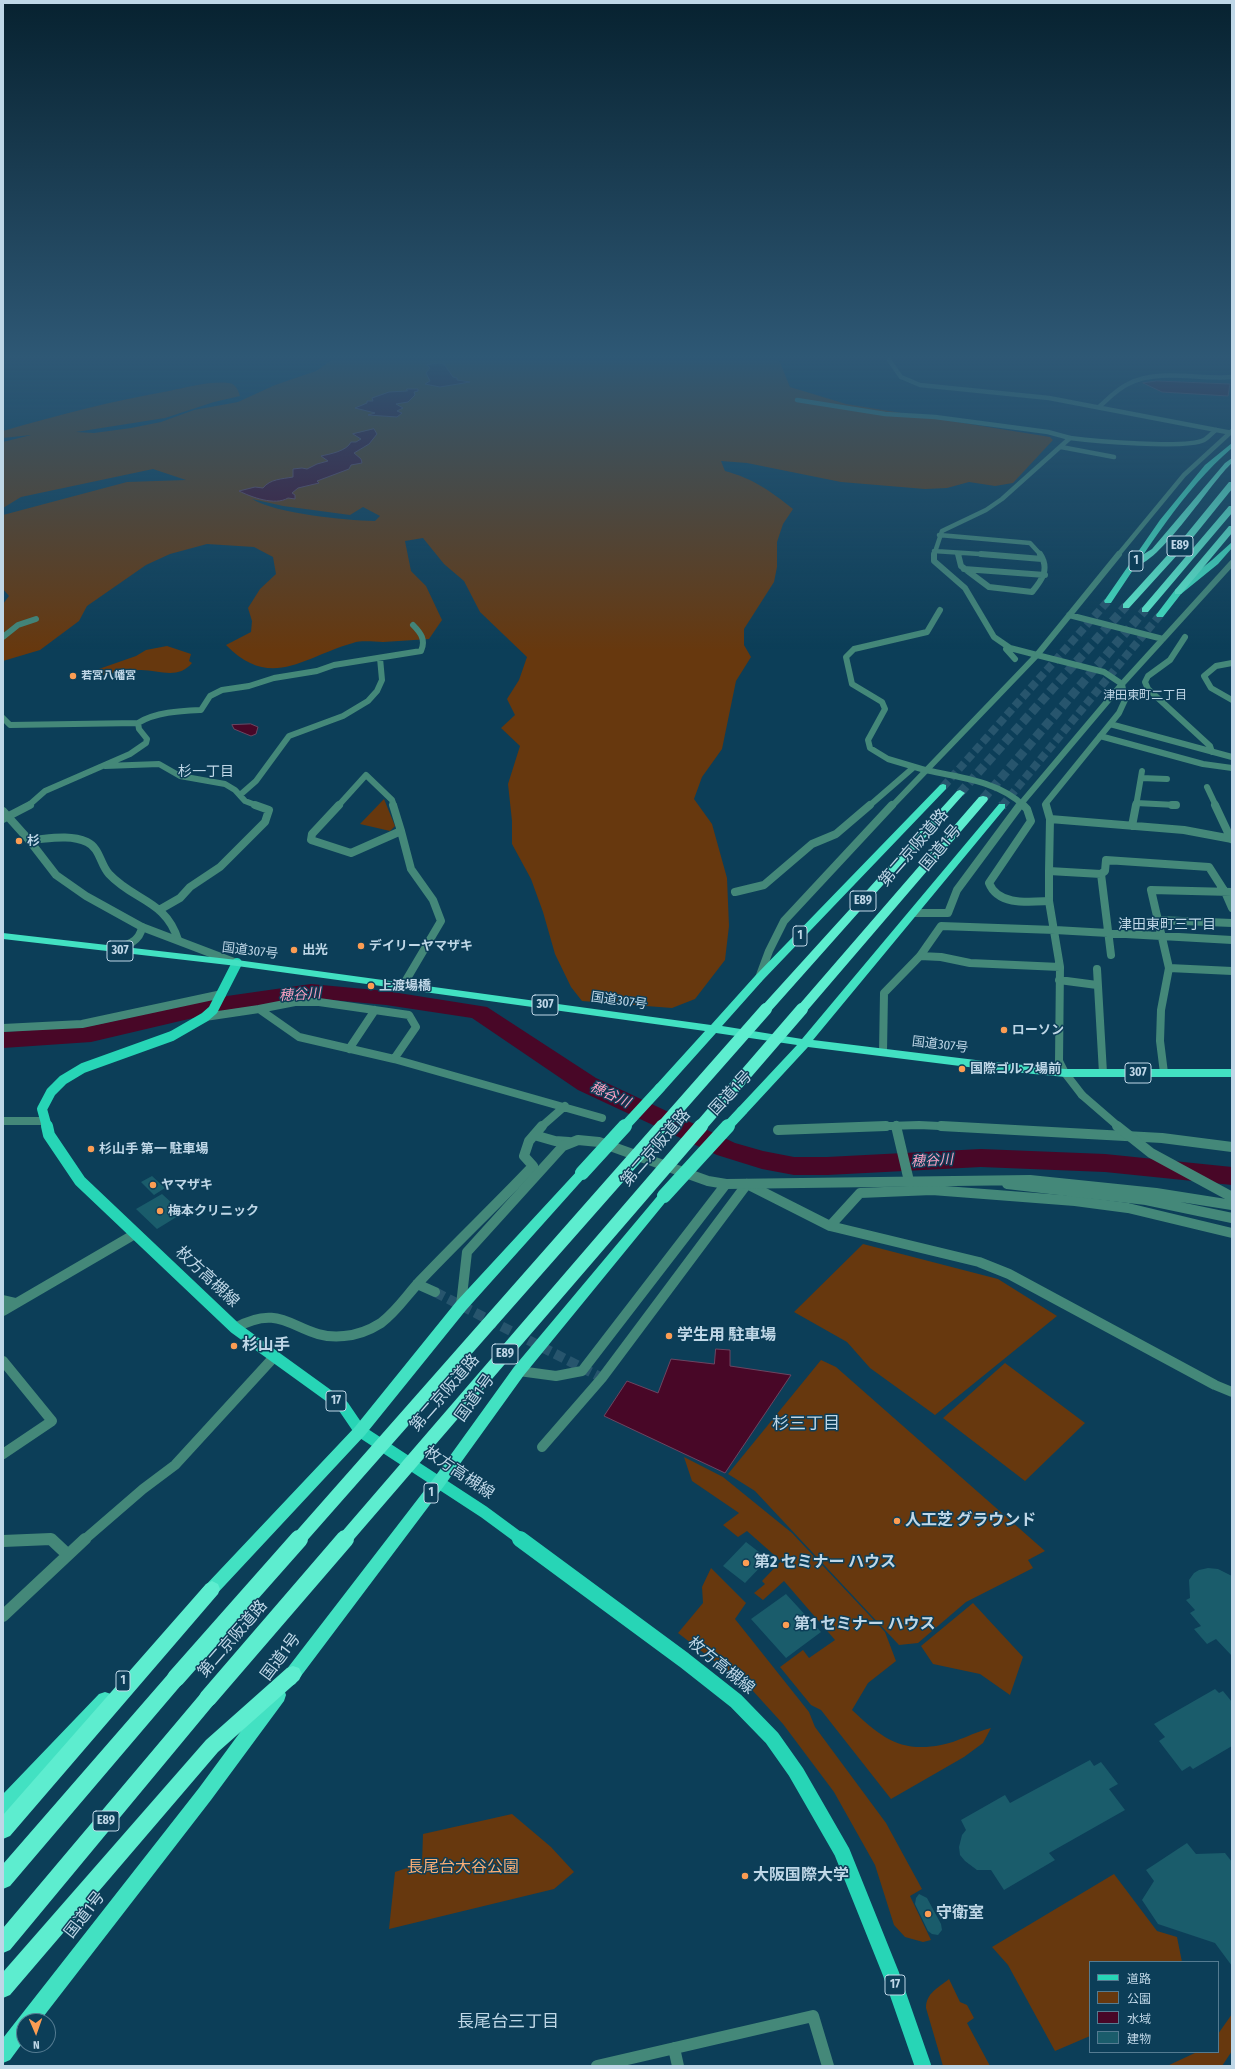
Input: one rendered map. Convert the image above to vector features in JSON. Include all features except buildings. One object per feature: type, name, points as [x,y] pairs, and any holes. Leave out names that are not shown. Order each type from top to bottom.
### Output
[{"type":"highway","name":"1","points":[[1108,601],[1162,521],[1186,493],[1206,466],[1218,457]]},
{"type":"highway","points":[[1134,564],[1155,551],[1226,464],[1232,460]]},
{"type":"highway","name":"E89","points":[[1126,606],[1187,539],[1232,484]]},
{"type":"highway","name":"E89","points":[[1145,610],[1232,508]]},
{"type":"highway","points":[[1160,615],[1232,528]]},
{"type":"highway","points":[[1178,592],[1215,562],[1232,544]]},
{"type":"highway","name":"1","points":[[3,1806],[212,1589],[360,1431],[461,1306],[759,978],[943,787]]},
{"type":"highway","name":"第二京阪道路","points":[[3,1879],[176,1678],[766,1009],[960,793]]},
{"type":"highway","name":"第二京阪道路","points":[[3,1943],[208,1698],[802,1010],[982,799]]},
{"type":"highway","name":"国道1号","points":[[34,2013],[205,1794],[293,1674],[439,1482],[519,1371],[664,1196],[805,1043],[1002,806]]},
{"type":"highway","name":"国道307号","points":[[3,936],[112,950],[238,963],[805,1043],[1065,1073],[1232,1073]]},
{"type":"highway","points":[[3,1829],[212,1589]]},
{"type":"highway","points":[[3,1988],[212,1746],[293,1674]]},
{"type":"highway","points":[[3,2053],[16,2036]]},
{"type":"main road","name":"枚方高槻線","points":[[238,963],[213,1010],[205,1017],[172,1036],[82,1068],[64,1080],[51,1092],[42,1109],[52,1140],[80,1181],[235,1328],[343,1406],[360,1431],[484,1512],[684,1660],[736,1701],[772,1738],[796,1772],[842,1852],[891,1974],[923,2066]]},
{"type":"street","points":[[1050,457],[1002,499],[986,510],[942,531],[939,535],[934,551],[934,561],[965,588],[994,638],[1010,648],[1104,672],[1122,684],[1125,700],[1119,713],[1046,803],[1050,819],[1049,901],[1056,930],[1060,967],[1059,1061],[1065,1073],[1082,1095],[1097,1110],[1151,1153],[1232,1197]]},
{"type":"street","points":[[759,978],[769,951],[784,921],[925,770],[1037,655],[1184,476],[1205,457]]},
{"type":"street","points":[[939,535],[1030,543],[1040,554],[1045,568],[1045,575],[1032,592],[989,587],[964,570],[961,566],[958,553]]},
{"type":"street","points":[[934,551],[1042,559]]},
{"type":"street","points":[[914,913],[948,913],[957,890],[1021,803],[1122,684],[1232,562]]},
{"type":"street","points":[[964,570],[1045,575]]},
{"type":"street","points":[[940,610],[927,632],[854,648],[846,656],[848,672],[852,684],[882,702],[885,709],[868,740],[870,748],[888,759],[1007,792],[1021,803],[1031,814],[1031,821],[989,883],[992,891],[1007,900],[1023,902],[1049,901]]},
{"type":"street","points":[[1069,615],[1163,639]]},
{"type":"street","points":[[3,637],[18,625],[36,619]]},
{"type":"street","points":[[3,718],[10,725],[138,723],[146,718],[172,712],[201,710],[210,696],[222,690],[249,686],[274,678],[317,671],[334,665],[421,652],[424,645],[424,638],[413,625]]},
{"type":"street","points":[[1185,637],[1170,660],[1148,676],[1145,682],[1148,689],[1210,746],[1212,752]]},
{"type":"street","points":[[1010,648],[1006,649],[1015,659]]},
{"type":"street","points":[[240,795],[257,780],[284,740],[289,736],[336,720],[366,702],[379,688],[382,679],[380,658]]},
{"type":"street","points":[[1232,663],[1217,664],[1209,669],[1204,676],[1205,682],[1210,688],[1232,700]]},
{"type":"street","points":[[6,818],[30,804],[45,791],[105,766],[130,754],[146,743],[147,739],[138,729],[138,723]]},
{"type":"street","points":[[1100,736],[1203,764],[1231,768],[1230,757],[1110,724]]},
{"type":"street","points":[[105,766],[159,764],[180,776],[225,784],[240,795],[245,801],[270,810],[268,818],[220,867],[190,887],[180,898],[159,910]]},
{"type":"street","points":[[735,892],[764,885],[812,844],[836,834],[914,767]]},
{"type":"street","points":[[401,831],[351,854],[311,840],[312,834],[366,775],[392,800],[401,831],[411,868],[433,900],[441,922],[402,987]]},
{"type":"street","points":[[1132,826],[1142,775],[1167,780]]},
{"type":"street","points":[[1207,786],[1232,839]]},
{"type":"street","points":[[1136,803],[1176,805]]},
{"type":"street","points":[[3,810],[6,818],[29,840],[56,875],[86,896],[142,927],[238,963]]},
{"type":"street","points":[[1050,819],[1184,830],[1232,839]]},
{"type":"street","points":[[29,840],[66,838],[89,842],[96,850],[107,871],[116,880],[142,896],[170,920],[176,931],[178,940]]},
{"type":"street","points":[[1049,871],[1101,874],[1106,871],[1106,860],[1209,867],[1229,892],[1232,908]]},
{"type":"street","points":[[1101,874],[1111,955]]},
{"type":"street","points":[[1164,1073],[1160,1041],[1160,1018],[1169,968],[1151,890],[1229,892]]},
{"type":"street","points":[[1158,920],[1232,923]]},
{"type":"street","points":[[883,1052],[884,993],[920,956],[941,926],[1056,930],[1232,940]]},
{"type":"street","points":[[112,950],[132,943],[140,935],[142,927]]},
{"type":"street","points":[[920,956],[941,957],[970,962],[1060,967]]},
{"type":"street","points":[[1169,968],[1232,970]]},
{"type":"street","points":[[1097,969],[1103,1073]]},
{"type":"street","points":[[1059,980],[1097,985]]},
{"type":"street","points":[[3,1028],[82,1024],[222,994]]},
{"type":"street","points":[[205,1017],[294,1002],[319,1002],[409,1015],[416,1027],[394,1059]]},
{"type":"street","points":[[259,1009],[299,1037],[394,1059],[565,1106],[602,1118]]},
{"type":"street","points":[[349,1049],[375,1010]]},
{"type":"street","points":[[235,1328],[250,1320],[264,1316],[279,1318],[318,1336],[331,1338],[347,1336],[368,1330],[384,1321],[417,1284],[533,1166],[524,1156],[525,1147],[534,1135],[565,1106]]},
{"type":"street","points":[[3,1121],[45,1122]]},
{"type":"street","points":[[778,1130],[896,1125],[1162,1138],[1232,1147]]},
{"type":"street","points":[[896,1125],[909,1181]]},
{"type":"street","points":[[534,1135],[555,1141],[569,1142],[578,1140],[599,1142],[708,1181],[726,1184],[1030,1180],[1156,1193],[1232,1205]]},
{"type":"street","points":[[461,1306],[467,1252],[569,1142]]},
{"type":"street","points":[[967,1180],[1139,1199],[1232,1218]]},
{"type":"street","points":[[519,1371],[556,1376],[582,1371],[726,1184]]},
{"type":"street","points":[[747,1184],[830,1226],[979,1262],[1009,1274],[1215,1385],[1232,1392]]},
{"type":"street","points":[[542,1447],[602,1378],[747,1184]]},
{"type":"street","points":[[830,1226],[860,1193],[932,1190],[1075,1201],[1128,1208],[1232,1233]]},
{"type":"street","points":[[3,1311],[135,1234]]},
{"type":"street","points":[[417,1284],[435,1292]]},
{"type":"street","points":[[3,1300],[16,1303]]},
{"type":"street","points":[[3,1616],[67,1554],[143,1489],[175,1465],[274,1357]]},
{"type":"street","points":[[3,1361],[52,1421],[3,1454]]},
{"type":"street","points":[[3,1540],[51,1540],[67,1554]]},
{"type":"street","points":[[597,2066],[813,2016],[828,2066]]},
{"type":"street","points":[[674,2048],[678,2066]]},
{"type":"green space","points":[[3,457],[1038,457],[1013,483],[995,486],[969,482],[947,488],[925,489],[841,482],[747,463],[721,461],[725,471],[761,486],[793,509],[783,524],[777,542],[777,567],[774,582],[744,629],[744,645],[751,657],[736,681],[722,749],[702,777],[694,799],[712,824],[727,878],[729,926],[725,960],[695,999],[672,1008],[582,1001],[571,987],[555,954],[543,912],[531,879],[512,844],[512,821],[508,784],[520,746],[501,728],[515,715],[507,699],[519,680],[527,657],[480,612],[464,581],[444,564],[423,538],[405,541],[411,571],[426,586],[442,620],[429,639],[357,642],[288,666],[273,668],[258,666],[242,659],[226,645],[251,632],[252,621],[248,608],[260,589],[276,574],[273,557],[254,547],[207,544],[170,554],[146,565],[87,606],[79,621],[40,650],[3,661],[3,604],[9,596],[3,589],[3,515],[127,482],[186,480],[153,469],[21,497],[3,508]],"holes":[[[252,499],[283,506],[350,515],[363,507],[380,516],[375,521],[311,515],[278,509]]]},
{"type":"green space","points":[[167,646],[191,654],[189,661],[192,663],[187,668],[174,673],[136,670],[104,675],[96,670],[136,656],[146,650]]},
{"type":"green space","points":[[384,799],[395,826],[390,831],[360,824]]},
{"type":"green space","points":[[863,1244],[998,1279],[1057,1316],[935,1415],[870,1368],[847,1342],[794,1312]]},
{"type":"green space","name":"人工芝 グラウンド","points":[[821,1360],[836,1367],[1045,1551],[1028,1560],[1033,1568],[966,1602],[918,1643],[899,1645],[755,1491],[728,1474]]},
{"type":"green space","points":[[1005,1363],[1085,1423],[1025,1481],[943,1418]]},
{"type":"green space","points":[[684,1457],[723,1477],[792,1533],[885,1632],[896,1661],[868,1683],[852,1710],[882,1735],[902,1745],[927,1747],[941,1745],[954,1742],[991,1728],[983,1743],[964,1757],[891,1799],[821,1710],[811,1705],[780,1667],[803,1650],[809,1658],[835,1640],[784,1581],[763,1600],[754,1593],[765,1584],[762,1581],[781,1561],[747,1531],[738,1537],[723,1525],[739,1513],[692,1481]]},
{"type":"green space","points":[[711,1568],[746,1603],[735,1619],[809,1712],[815,1727],[886,1823],[922,1889],[910,1896],[931,1940],[923,1942],[905,1937],[894,1925],[875,1865],[834,1792],[783,1724],[753,1691],[678,1633],[703,1603],[702,1587]]},
{"type":"green space","points":[[973,1603],[1023,1657],[1010,1695],[980,1674],[933,1664],[921,1646]]},
{"type":"green space","name":"長尾台大谷公園","points":[[512,1814],[551,1847],[574,1872],[554,1889],[389,1929],[395,1872],[422,1863],[423,1834]]},
{"type":"green space","points":[[1114,1874],[1157,1931],[1177,1937],[1182,1961],[1089,1961],[1089,2036],[1055,2051],[1008,1965],[992,1947]]},
{"type":"green space","points":[[949,1979],[960,2002],[967,2005],[974,2018],[967,2023],[990,2066],[943,2066],[926,2008],[930,1995]]},
{"type":"green space","points":[[1232,2014],[1232,2051],[1222,2066],[1167,2066],[1195,2053],[1219,2053],[1219,2033]]},
{"type":"water","points":[[322,457],[358,457],[362,463],[351,465],[349,469],[317,481],[319,483],[298,488],[292,493],[295,495],[295,499],[288,498],[277,501],[263,500],[239,491],[255,487],[263,488],[273,481],[293,477],[293,469],[307,469],[328,461]]},
{"type":"water","points":[[251,724],[258,727],[256,734],[251,736],[234,729],[232,725]]},
{"type":"water","points":[[716,1349],[730,1350],[730,1366],[791,1375],[725,1473],[604,1416],[627,1381],[658,1393],[671,1359],[714,1364]]},
{"type":"waterway","name":"穂谷川","points":[[3,1040],[91,1034],[227,1003],[311,991],[386,998],[479,1012],[502,1029],[587,1084],[726,1149],[762,1160],[794,1166],[827,1166],[981,1158],[1105,1163],[1232,1176]]},
{"type":"tunnel","points":[[943,787],[1108,601]]},
{"type":"tunnel","points":[[960,793],[1126,606]]},
{"type":"tunnel","points":[[983,799],[1145,610]]},
{"type":"tunnel","points":[[1003,805],[1002,806],[1160,615]]},
{"type":"tunnel","points":[[435,1292],[602,1378]]},
{"type":"place","name":"若宮八幡宮","points":[[73,676]]},
{"type":"place","name":"杉","points":[[19,841]]},
{"type":"place","name":"デイリーヤマザキ","points":[[361,946]]},
{"type":"place","name":"出光","points":[[294,950]]},
{"type":"place","name":"上渡場橋","points":[[371,986]]},
{"type":"place","name":"ローソン","points":[[1004,1030]]},
{"type":"place","name":"国際ゴルフ場前","points":[[962,1069]]},
{"type":"place","name":"杉山手 第一 駐車場","points":[[91,1149]]},
{"type":"place","name":"ヤマザキ","points":[[153,1185]]},
{"type":"place","name":"梅本クリニック","points":[[160,1211]]},
{"type":"place","name":"学生用 駐車場","points":[[669,1336]]},
{"type":"place","name":"杉山手","points":[[234,1346]]},
{"type":"place","name":"人工芝 グラウンド","points":[[897,1521]]},
{"type":"place","name":"第2 セミナー ハウス","points":[[746,1563]]},
{"type":"place","name":"第1 セミナー ハウス","points":[[786,1625]]},
{"type":"place","name":"大阪国際大学","points":[[745,1876]]},
{"type":"place","name":"守衛室","points":[[928,1914]]},
{"type":"district","name":"津田東町二丁目","points":[[1145,696]]},
{"type":"district","name":"杉一丁目","points":[[206,772]]},
{"type":"district","name":"津田東町三丁目","points":[[1167,925]]},
{"type":"district","name":"杉三丁目","points":[[806,1424]]},
{"type":"district","name":"長尾台三丁目","points":[[508,2022]]}]
